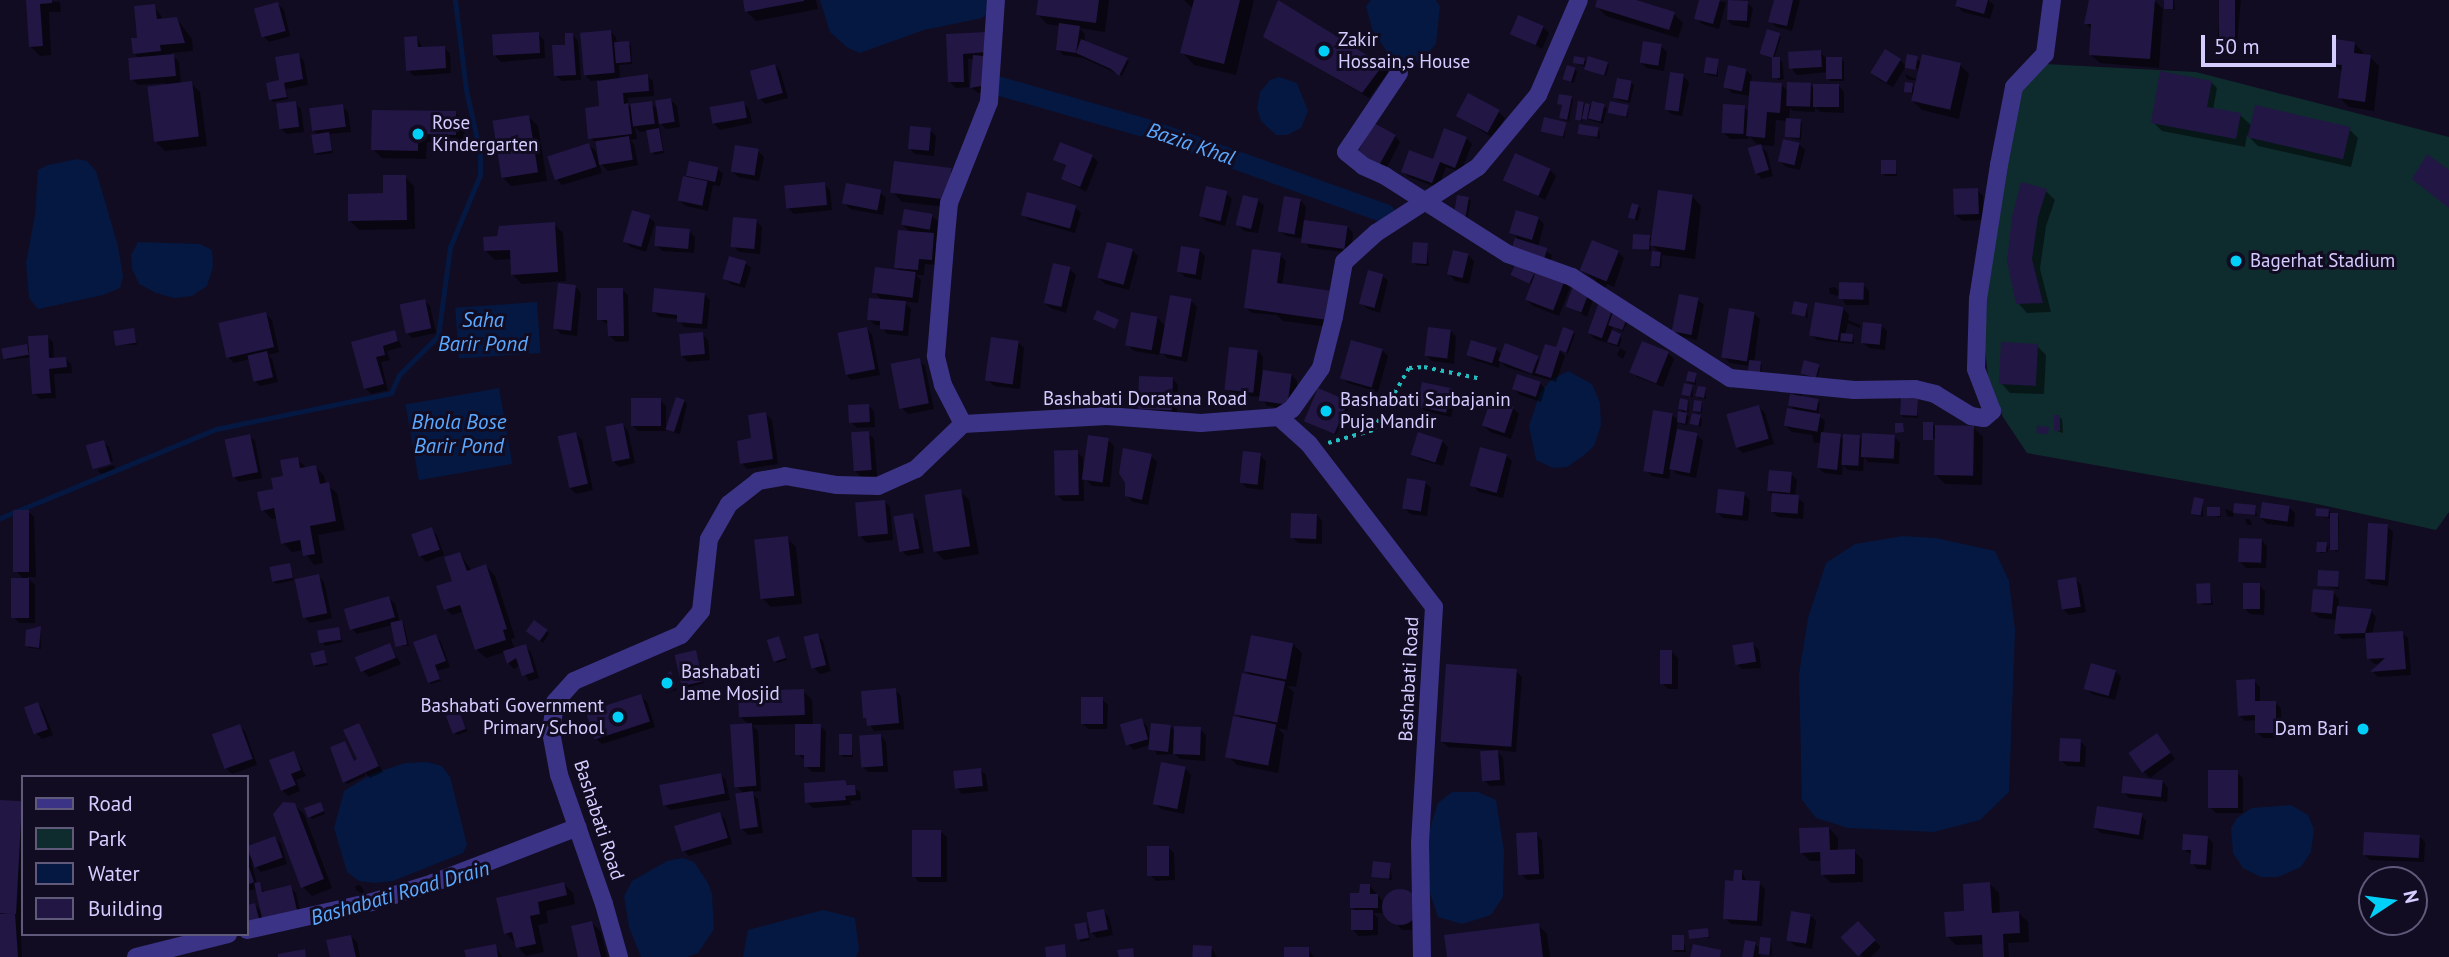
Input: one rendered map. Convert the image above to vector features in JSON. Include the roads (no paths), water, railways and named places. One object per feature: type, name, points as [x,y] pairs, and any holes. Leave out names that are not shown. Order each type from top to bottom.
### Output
[{"type":"street","points":[[963,424],[943,385],[936,356],[949,203],[989,102],[996,0]]},
{"type":"street","points":[[1279,417],[1292,409],[1321,368],[1335,317],[1345,262],[1376,233],[1478,167],[1538,95],[1579,0]]},
{"type":"street","points":[[1399,73],[1346,152],[1363,166],[1425,200],[1508,254],[1572,277],[1730,378],[1854,390],[1915,388],[1935,394],[1971,416],[1984,418],[1991,412],[1976,369],[1978,299],[2014,87],[2045,54],[2052,0]]},
{"type":"street","name":"Bashabati Doratana Road","points":[[963,424],[1107,416],[1200,423],[1279,417]]},
{"type":"street","name":"Bashabati Road","points":[[1279,417],[1309,444],[1434,607],[1420,843],[1422,957]]},
{"type":"street","name":"Bashabati Road","points":[[619,957],[559,775],[551,732],[555,702],[574,681],[681,635],[701,611],[709,539],[729,503],[758,481],[785,476],[837,485],[878,486],[916,470],[963,424]]},
{"type":"street","points":[[248,930],[409,890],[488,864],[578,827]]},
{"type":"street","points":[[136,957],[220,936]]},
{"type":"water","points":[[820,0],[992,0],[990,11],[982,18],[924,30],[860,53],[848,48],[830,32]]},
{"type":"water","points":[[1371,0],[1436,0],[1440,6],[1436,44],[1422,60],[1406,65],[1390,57],[1372,29],[1366,6]]},
{"type":"water","points":[[1279,77],[1297,83],[1308,111],[1301,128],[1287,135],[1276,135],[1261,121],[1257,108],[1260,92],[1270,80]]},
{"type":"water","points":[[77,159],[87,161],[96,171],[118,246],[123,276],[120,288],[103,295],[38,309],[29,298],[26,263],[35,215],[38,170]]},
{"type":"water","points":[[138,242],[200,244],[212,250],[213,267],[207,286],[192,296],[174,298],[139,284],[132,269],[131,255]]},
{"type":"water","name":"Saha Barir Pond","points":[[537,302],[541,353],[459,359],[455,308]]},
{"type":"water","points":[[1568,371],[1592,384],[1600,403],[1601,425],[1594,446],[1583,456],[1567,467],[1553,468],[1536,460],[1529,426],[1540,393],[1551,380]]},
{"type":"water","name":"Bhola Bose Barir Pond","points":[[499,388],[512,464],[419,480],[405,404]]},
{"type":"water","points":[[1903,536],[1936,538],[1995,551],[2009,581],[2015,630],[2009,792],[1980,820],[1934,832],[1848,828],[1816,818],[1802,800],[1799,674],[1808,618],[1826,563],[1855,544]]},
{"type":"water","points":[[427,762],[442,766],[450,777],[467,845],[463,853],[393,881],[359,881],[347,872],[334,828],[344,791],[372,774],[405,763]]},
{"type":"water","points":[[1452,792],[1478,792],[1496,800],[1504,851],[1503,897],[1491,915],[1462,924],[1438,917],[1429,890],[1426,840],[1438,803]]},
{"type":"water","points":[[2291,805],[2308,815],[2314,829],[2311,852],[2301,867],[2278,877],[2261,877],[2243,868],[2233,853],[2231,828],[2237,818],[2252,808]]},
{"type":"water","points":[[683,858],[694,862],[708,883],[712,894],[714,929],[698,953],[687,957],[641,957],[629,927],[624,896],[632,881],[667,861]]},
{"type":"water","points":[[823,910],[855,918],[859,950],[856,957],[743,957],[748,930]]},
{"type":"waterway","points":[[0,518],[216,429],[391,393],[399,375],[438,336],[450,247],[480,175],[480,153],[466,90],[455,0]]},
{"type":"waterway","name":"Bazia Khal","points":[[993,84],[1150,129],[1385,213]]},
{"type":"place","name":"Zakir Hossain,s House","points":[[1324,51]]},
{"type":"place","name":"Rose Kindergarten","points":[[418,134]]},
{"type":"place","name":"Bagerhat Stadium","points":[[2236,261]]},
{"type":"place","name":"Bashabati Sarbajanin Puja Mandir","points":[[1326,411]]},
{"type":"place","name":"Bashabati Jame Mosjid","points":[[667,683]]},
{"type":"place","name":"Bashabati Government Primary School","points":[[618,717]]},
{"type":"place","name":"Dam Bari","points":[[2363,729]]},
{"type":"water label","name":"Bashabati Road Drain","points":[[400,893]]}]
